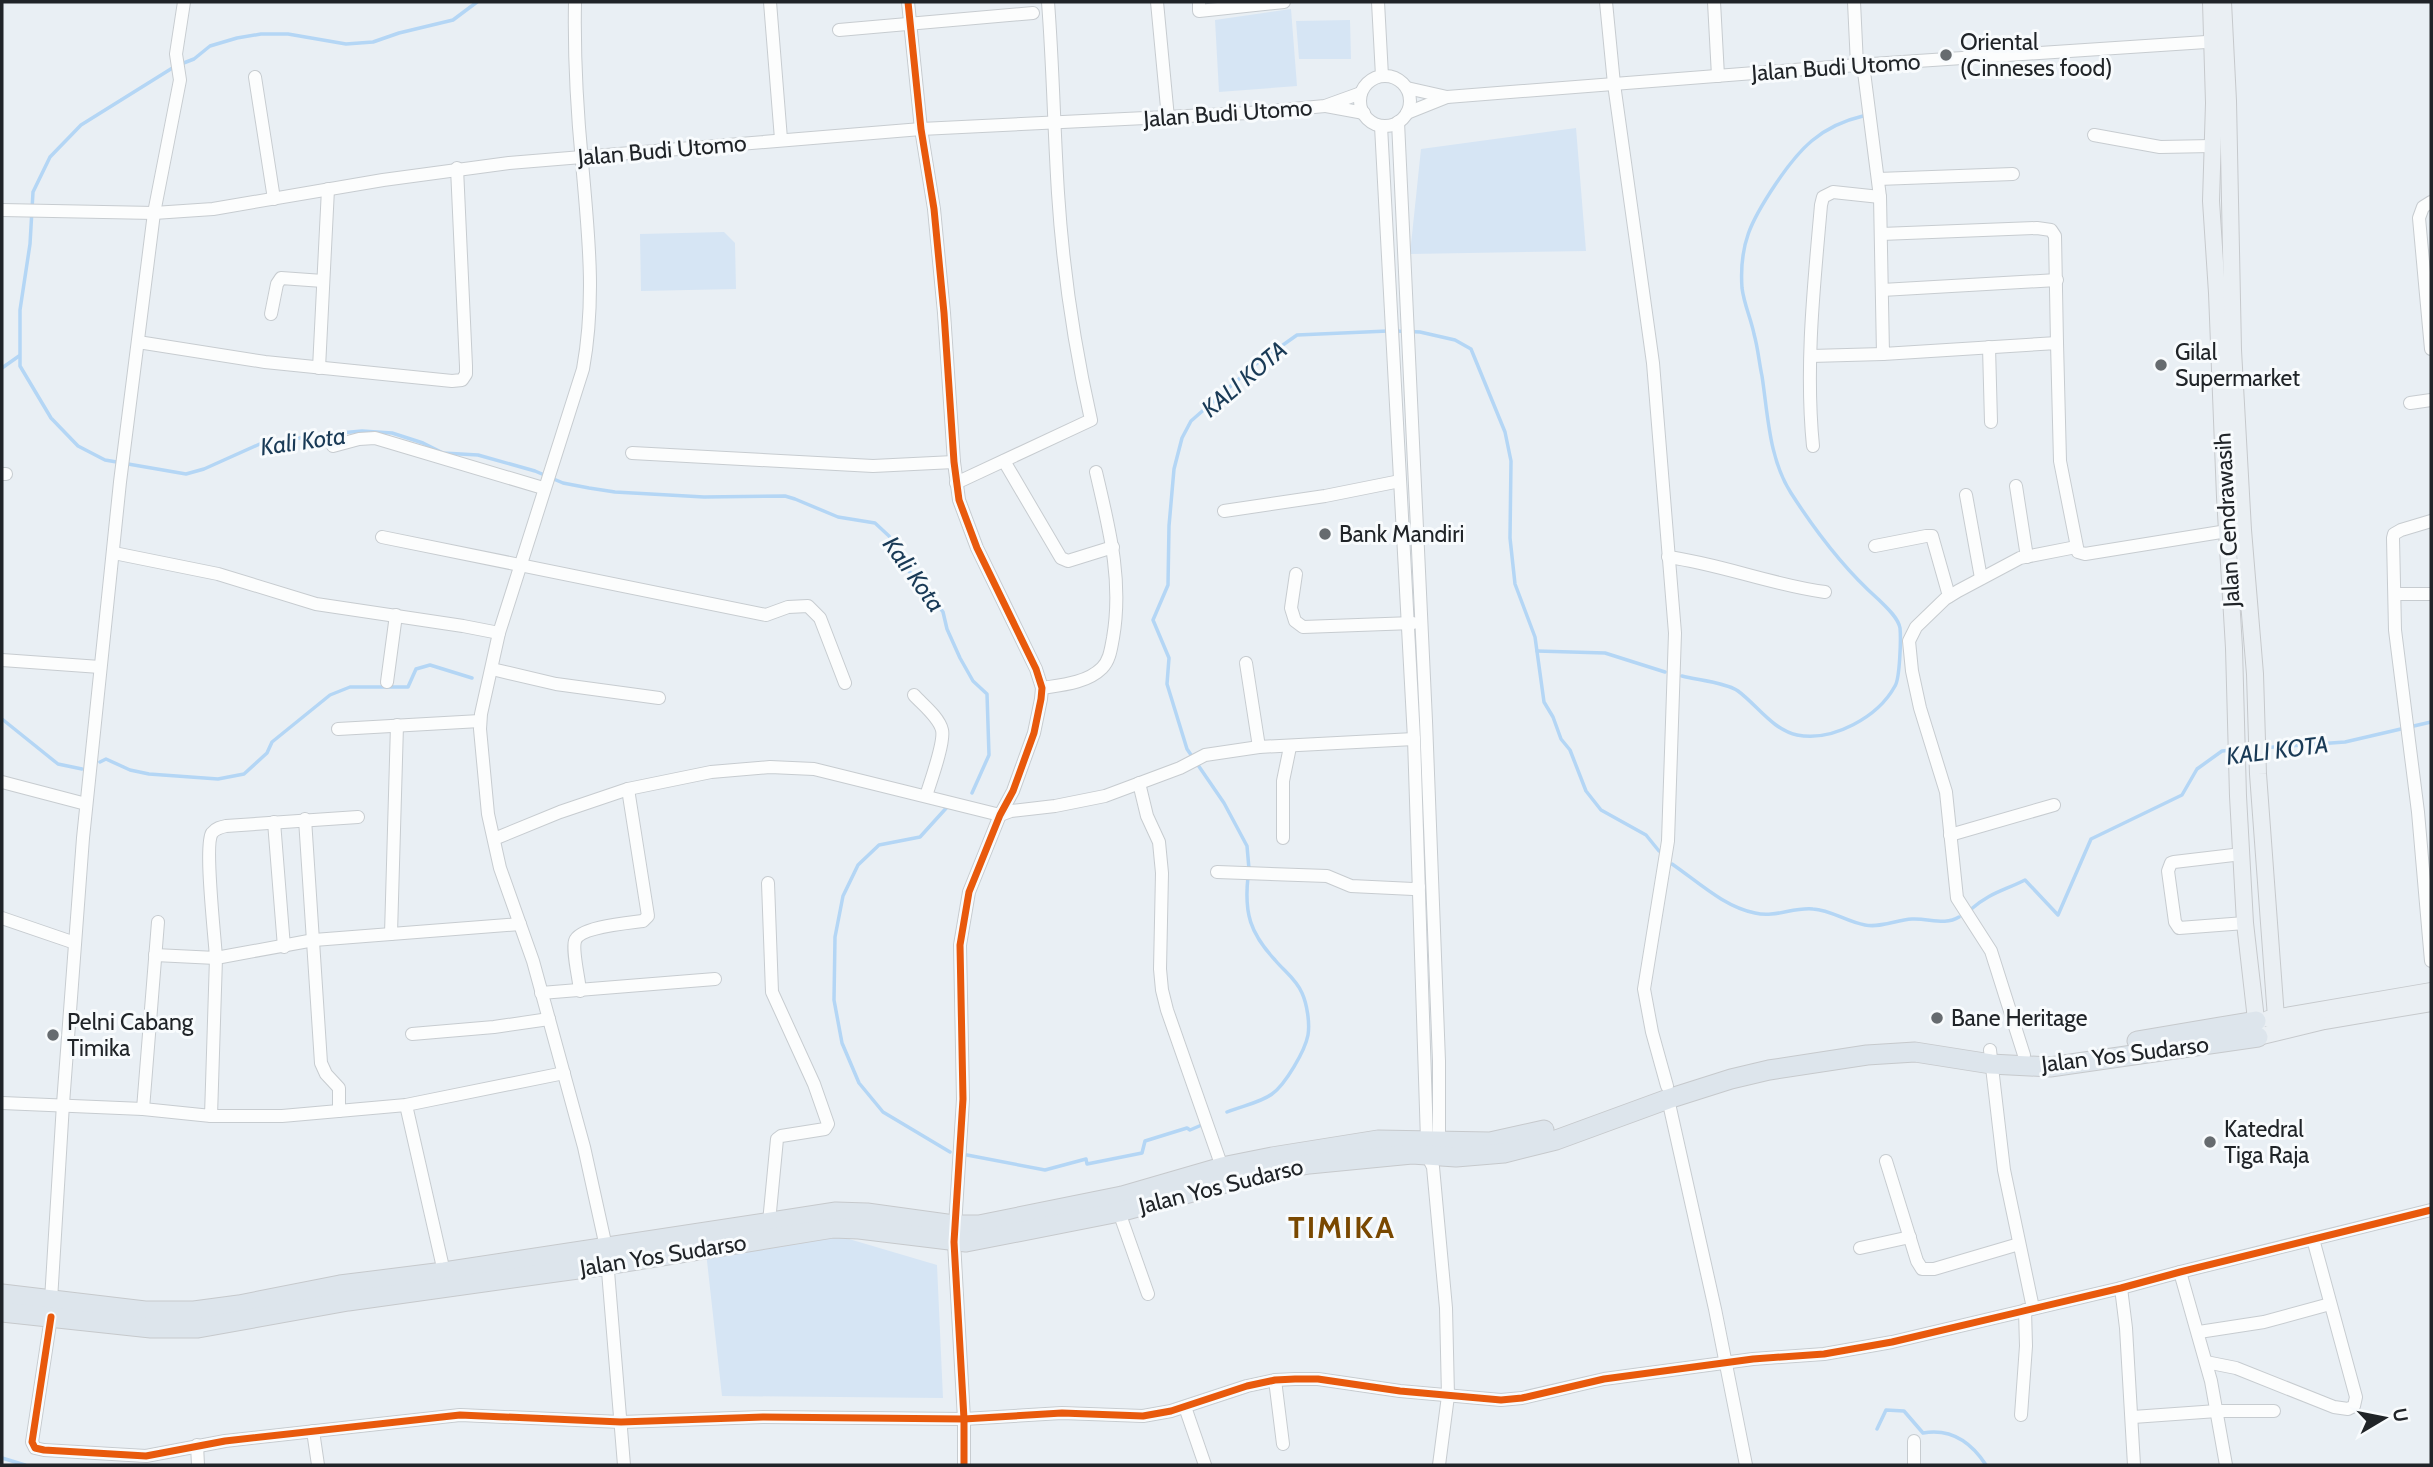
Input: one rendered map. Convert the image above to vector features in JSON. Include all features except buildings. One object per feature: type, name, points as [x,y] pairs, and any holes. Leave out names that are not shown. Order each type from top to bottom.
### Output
[{"type":"highway","name":"Jalan Yos Sudarso","points":[[1991,1057],[2046,1056],[2191,1031],[2257,1029]]},
{"type":"highway","name":"Jalan Yos Sudarso","points":[[2,1312],[51,1308],[240,1313],[348,1301],[606,1256],[769,1222],[852,1212],[980,1240],[1119,1212],[1265,1172],[1366,1157],[1433,1152],[1458,1143],[1490,1142],[1547,1129],[1667,1092],[1735,1065],[1847,1048],[1927,1041],[1991,1057],[2050,1067],[2257,1029]]},
{"type":"highway","name":"Jalan Yos Sudarso","points":[[240,1313],[340,1285],[833,1228],[954,1234],[1110,1198],[1222,1167],[1361,1142],[1433,1152]]},
{"type":"highway","name":"Jalan Yos Sudarso","points":[[2,1294],[51,1308]]},
{"type":"main road","name":"Jalan Cendrawasih","points":[[2211,2],[2218,41],[2226,350],[2227,531],[2234,648],[2239,824],[2245,923],[2257,1029]]},
{"type":"main road","name":"Jalan Cendrawasih","points":[[2223,2],[2214,103],[2211,201],[2253,646],[2261,820],[2277,1024]]},
{"type":"main road","points":[[2234,648],[2253,646]]},
{"type":"main road","points":[[2239,824],[2261,820]]},
{"type":"main road","name":"Jalan Yos Sudarso","points":[[2257,1029],[2431,998]]},
{"type":"street","points":[[184,2],[176,54],[180,75],[154,214],[100,667],[62,1104],[51,1308],[32,1441],[35,1448],[145,1461],[197,1445],[478,1415],[621,1422],[763,1417],[964,1419],[1062,1413],[1143,1416],[1185,1407],[1275,1380],[1318,1379],[1448,1396],[1501,1400],[1522,1398],[1604,1379],[1753,1359],[1824,1354],[1892,1342],[2431,1210]]},
{"type":"street","points":[[575,2],[581,158],[589,245],[591,299],[588,340],[583,369],[499,633],[480,721],[488,814],[500,868],[520,924],[564,1073],[584,1147],[606,1256],[624,1465]]},
{"type":"street","points":[[770,2],[781,139]]},
{"type":"street","points":[[908,2],[921,129],[934,209],[956,483],[977,548],[1036,669],[1042,688],[1034,733],[1013,791],[1000,815],[969,892],[960,937],[963,1099],[954,1234],[964,1465]]},
{"type":"street","points":[[956,483],[1091,420],[1079,367],[1066,281],[1058,193],[1048,2]]},
{"type":"street","points":[[1157,2],[1168,118]]},
{"type":"street","points":[[1199,2],[1199,11],[1284,2]]},
{"type":"street","points":[[1378,2],[1382,76]]},
{"type":"street","points":[[1606,2],[1614,84],[1653,363],[1675,633],[1668,841],[1644,989],[1746,1465]]},
{"type":"street","points":[[1714,2],[1718,76]]},
{"type":"street","points":[[1854,2],[1860,64],[1880,197],[1883,354]]},
{"type":"street","points":[[839,30],[1033,13]]},
{"type":"street","name":"Jalan Budi Utomo","points":[[1407,88],[1447,97],[1860,64],[2218,41]]},
{"type":"street","points":[[1403,118],[1381,125],[1374,123],[1361,106],[1362,93],[1367,83],[1382,76],[1394,77],[1407,88],[1410,100],[1403,118],[1414,623],[1413,740],[1433,1152],[1446,1308],[1448,1396],[1439,1465]]},
{"type":"street","points":[[255,77],[274,199]]},
{"type":"street","name":"Jalan Budi Utomo","points":[[1325,106],[1362,93]]},
{"type":"street","name":"Jalan Budi Utomo","points":[[1403,118],[1447,97]]},
{"type":"street","name":"Jalan Budi Utomo","points":[[2,210],[154,214],[213,209],[457,168],[921,129],[1168,118],[1325,106],[1364,113]]},
{"type":"street","points":[[1381,125],[1400,481],[1414,623],[1439,1061],[1433,1152]]},
{"type":"street","points":[[2094,135],[2160,147],[2212,146]]},
{"type":"street","points":[[138,342],[319,368],[452,382],[462,380],[467,366],[457,168]]},
{"type":"street","points":[[1878,179],[2013,174]]},
{"type":"street","points":[[319,368],[328,189]]},
{"type":"street","points":[[1813,446],[1810,402],[1813,287],[1824,197],[1833,192],[1880,197]]},
{"type":"street","points":[[2431,202],[2423,207],[2419,218],[2431,349]]},
{"type":"street","points":[[1881,234],[2046,228],[2051,230],[2055,236],[2057,280],[2060,461],[2078,552],[2085,554],[2227,531]]},
{"type":"street","points":[[271,314],[276,284],[281,278],[323,281]]},
{"type":"street","points":[[1882,290],[2057,280]]},
{"type":"street","points":[[1811,356],[2057,343]]},
{"type":"street","points":[[1989,347],[1991,422]]},
{"type":"street","points":[[2410,403],[2431,400]]},
{"type":"street","points":[[333,446],[375,438],[544,485]]},
{"type":"street","points":[[632,453],[873,466],[954,462]]},
{"type":"street","points":[[1004,461],[1061,558],[1068,561],[1113,547]]},
{"type":"street","points":[[1042,688],[1084,679],[1108,661],[1118,597],[1113,547],[1096,472]]},
{"type":"street","points":[[1224,511],[1325,496],[1400,481]]},
{"type":"street","points":[[2016,486],[2027,557]]},
{"type":"street","points":[[1966,495],[1982,578]]},
{"type":"street","points":[[2431,521],[2394,534],[2396,641],[2428,889],[2431,961]]},
{"type":"street","points":[[1875,546],[1932,536],[1949,596]]},
{"type":"street","points":[[382,537],[766,615],[788,607],[808,606],[821,618],[845,683]]},
{"type":"street","points":[[2024,1055],[1991,951],[1957,898],[1947,792],[1920,708],[1909,641],[1916,627],[1949,596],[2013,561],[2076,547]]},
{"type":"street","points":[[114,553],[218,574],[316,604],[499,633]]},
{"type":"street","points":[[1668,557],[1702,561],[1767,580],[1825,592]]},
{"type":"street","points":[[1296,574],[1292,608],[1295,621],[1303,627],[1414,623]]},
{"type":"street","points":[[2395,594],[2431,594]]},
{"type":"street","points":[[387,682],[396,615]]},
{"type":"street","points":[[2,660],[100,667]]},
{"type":"street","points":[[1246,663],[1259,747]]},
{"type":"street","points":[[492,669],[556,684],[659,698]]},
{"type":"street","points":[[914,695],[943,730],[926,796]]},
{"type":"street","points":[[338,729],[480,721]]},
{"type":"street","points":[[391,934],[397,724]]},
{"type":"street","points":[[494,839],[560,812],[628,789],[710,772],[770,767],[814,769],[1000,815],[1105,796],[1180,768],[1198,757],[1259,747],[1413,740]]},
{"type":"street","points":[[1283,838],[1283,781],[1290,747]]},
{"type":"street","points":[[2,782],[86,804]]},
{"type":"street","points":[[1139,783],[1147,817],[1159,842],[1162,873],[1162,990],[1222,1167]]},
{"type":"street","points":[[580,990],[574,943],[579,934],[642,921],[648,916],[628,789]]},
{"type":"street","points":[[1950,835],[2054,805]]},
{"type":"street","points":[[211,1116],[216,958],[209,860],[212,833],[222,827],[358,817]]},
{"type":"street","points":[[305,819],[321,1063],[326,1074],[339,1088],[339,1111]]},
{"type":"street","points":[[274,822],[284,947]]},
{"type":"street","points":[[2242,854],[2174,862],[2168,871],[2175,922],[2179,928],[2245,923]]},
{"type":"street","points":[[1217,872],[1327,876],[1351,886],[1419,887]]},
{"type":"street","points":[[768,883],[772,992],[814,1084],[828,1124],[825,1129],[781,1136],[777,1139],[769,1222]]},
{"type":"street","points":[[2,918],[75,943]]},
{"type":"street","points":[[143,1108],[158,922]]},
{"type":"street","points":[[155,955],[216,958],[314,940],[520,924]]},
{"type":"street","points":[[541,993],[715,979]]},
{"type":"street","points":[[412,1034],[549,1019]]},
{"type":"street","points":[[1991,1057],[2002,1156],[2029,1309],[2021,1415]]},
{"type":"street","points":[[2,1103],[143,1108],[211,1116],[282,1116],[406,1105],[564,1073]]},
{"type":"street","points":[[406,1105],[444,1272]]},
{"type":"street","points":[[1886,1161],[1919,1266],[1925,1270],[2018,1244]]},
{"type":"street","points":[[1119,1212],[1148,1294]]},
{"type":"street","points":[[1860,1248],[1910,1237]]},
{"type":"street","points":[[2206,1362],[2236,1368],[2334,1407],[2348,1409],[2354,1406],[2356,1397],[2313,1239]]},
{"type":"street","points":[[2180,1272],[2199,1332],[2226,1465]]},
{"type":"street","points":[[2121,1288],[2133,1417],[2134,1465]]},
{"type":"street","points":[[2199,1332],[2264,1322],[2330,1304]]},
{"type":"street","points":[[1275,1380],[1283,1444]]},
{"type":"street","points":[[1185,1407],[1205,1465]]},
{"type":"street","points":[[2133,1417],[2217,1411],[2274,1411]]},
{"type":"street","points":[[313,1431],[318,1465]]},
{"type":"street","points":[[1913,1465],[1914,1441]]},
{"type":"street","points":[[197,1445],[198,1465]]},
{"type":"shaded area","points":[[1291,9],[1297,86],[1219,92],[1215,20]]},
{"type":"shaded area","points":[[1350,20],[1351,59],[1299,59],[1296,21]]},
{"type":"shaded area","points":[[1576,128],[1586,251],[1410,254],[1421,149]]},
{"type":"shaded area","points":[[724,232],[735,243],[736,289],[641,291],[640,234]]},
{"type":"shaded area","points":[[832,1234],[937,1265],[943,1398],[722,1396],[706,1252]]},
{"type":"waterway","name":"Kali Kota","points":[[181,64],[194,59],[210,46],[261,34],[288,34],[346,44],[373,42],[453,20],[477,2]]},
{"type":"waterway","name":"Kali Kota","points":[[174,67],[81,125],[50,157],[33,192],[30,244],[20,310],[20,366],[51,418],[78,446],[105,460],[186,474],[204,469],[262,443],[362,431],[392,433],[443,453],[478,455],[535,471],[563,483],[589,488],[704,497],[785,496],[838,517],[875,523],[889,536],[906,568],[943,612],[947,629],[960,658],[973,681],[987,694],[989,755],[972,793]]},
{"type":"waterway","points":[[1682,676],[1733,688],[1780,728],[1797,735],[1811,736],[1839,731],[1866,717],[1878,708],[1897,682],[1900,640],[1897,620],[1820,536],[1791,493],[1778,466],[1770,436],[1757,344],[1742,288],[1743,258],[1748,233],[1759,210],[1784,172],[1802,150],[1823,133],[1848,120],[1863,116]]},
{"type":"waterway","name":"KALI KOTA","points":[[1249,869],[1247,846],[1224,803],[1187,749],[1167,684],[1169,658],[1153,620],[1168,585],[1174,469],[1182,438],[1191,421],[1256,364],[1297,335],[1388,331]]},
{"type":"waterway","name":"KALI KOTA","points":[[1395,331],[1420,332],[1455,340],[1471,349],[1505,432],[1511,461],[1510,538],[1515,584],[1535,637],[1544,702],[1561,739],[1570,750],[1586,791],[1601,810],[1646,835],[1659,851]]},
{"type":"waterway","points":[[2,368],[19,356]]},
{"type":"waterway","points":[[1537,651],[1605,653],[1665,672]]},
{"type":"waterway","points":[[100,762],[106,759],[130,770],[149,774],[218,779],[244,774],[267,753],[272,742],[330,695],[350,687],[408,687],[416,669],[430,665],[472,678]]},
{"type":"waterway","points":[[2,719],[58,764],[82,769]]},
{"type":"waterway","name":"KALI KOTA","points":[[2261,748],[2345,742],[2431,722]]},
{"type":"waterway","name":"KALI KOTA","points":[[1970,910],[1990,896],[2025,880],[2058,915],[2091,839],[2182,795],[2197,769],[2222,751],[2232,750]]},
{"type":"waterway","name":"KALI KOTA","points":[[949,805],[920,837],[879,845],[858,865],[843,896],[835,937],[834,1000],[842,1043],[859,1083],[883,1112],[950,1152]]},
{"type":"waterway","name":"KALI KOTA","points":[[1672,864],[1732,905],[1755,913],[1813,909],[1871,926],[1912,919],[1948,921],[1959,917]]},
{"type":"waterway","name":"KALI KOTA","points":[[1227,1112],[1262,1100],[1277,1090],[1299,1058],[1309,1030],[1304,997],[1293,979],[1266,950],[1254,931],[1248,912],[1248,877]]},
{"type":"waterway","name":"KALI KOTA","points":[[967,1155],[1045,1170],[1086,1159],[1087,1164],[1142,1153],[1145,1141],[1204,1124]]},
{"type":"waterway","points":[[1877,1429],[1886,1410],[1904,1411],[1923,1433],[1943,1433],[1959,1438],[1967,1443],[1986,1465]]},
{"type":"waterway","points":[[2,1458],[25,1465]]},
{"type":"cycle path","points":[[908,2],[921,129],[934,209],[959,500],[977,548],[1036,669],[1042,688],[1034,733],[1013,791],[1000,815],[969,892],[960,945],[963,1099],[954,1242],[964,1465]]},
{"type":"cycle path","points":[[51,1317],[32,1442],[35,1448],[146,1456],[225,1441],[460,1415],[621,1422],[763,1417],[964,1419],[1062,1413],[1143,1416],[1171,1411],[1247,1386],[1295,1379],[1318,1379],[1400,1391],[1501,1400],[1522,1398],[1604,1379],[1753,1359],[1824,1354],[1892,1342],[2431,1210]]},
{"type":"place","name":"Oriental (Cinneses food)","points":[[1946,55]]},
{"type":"place","name":"Gilal Supermarket","points":[[2161,365]]},
{"type":"place","name":"Bank Mandiri","points":[[1325,534]]},
{"type":"place","name":"Bane Heritage","points":[[1937,1018]]},
{"type":"place","name":"Pelni Cabang Timika","points":[[53,1035]]},
{"type":"place","name":"Katedral Tiga Raja","points":[[2210,1142]]},
{"type":"district","name":"TIMIKA","points":[[1342,1227]]}]
